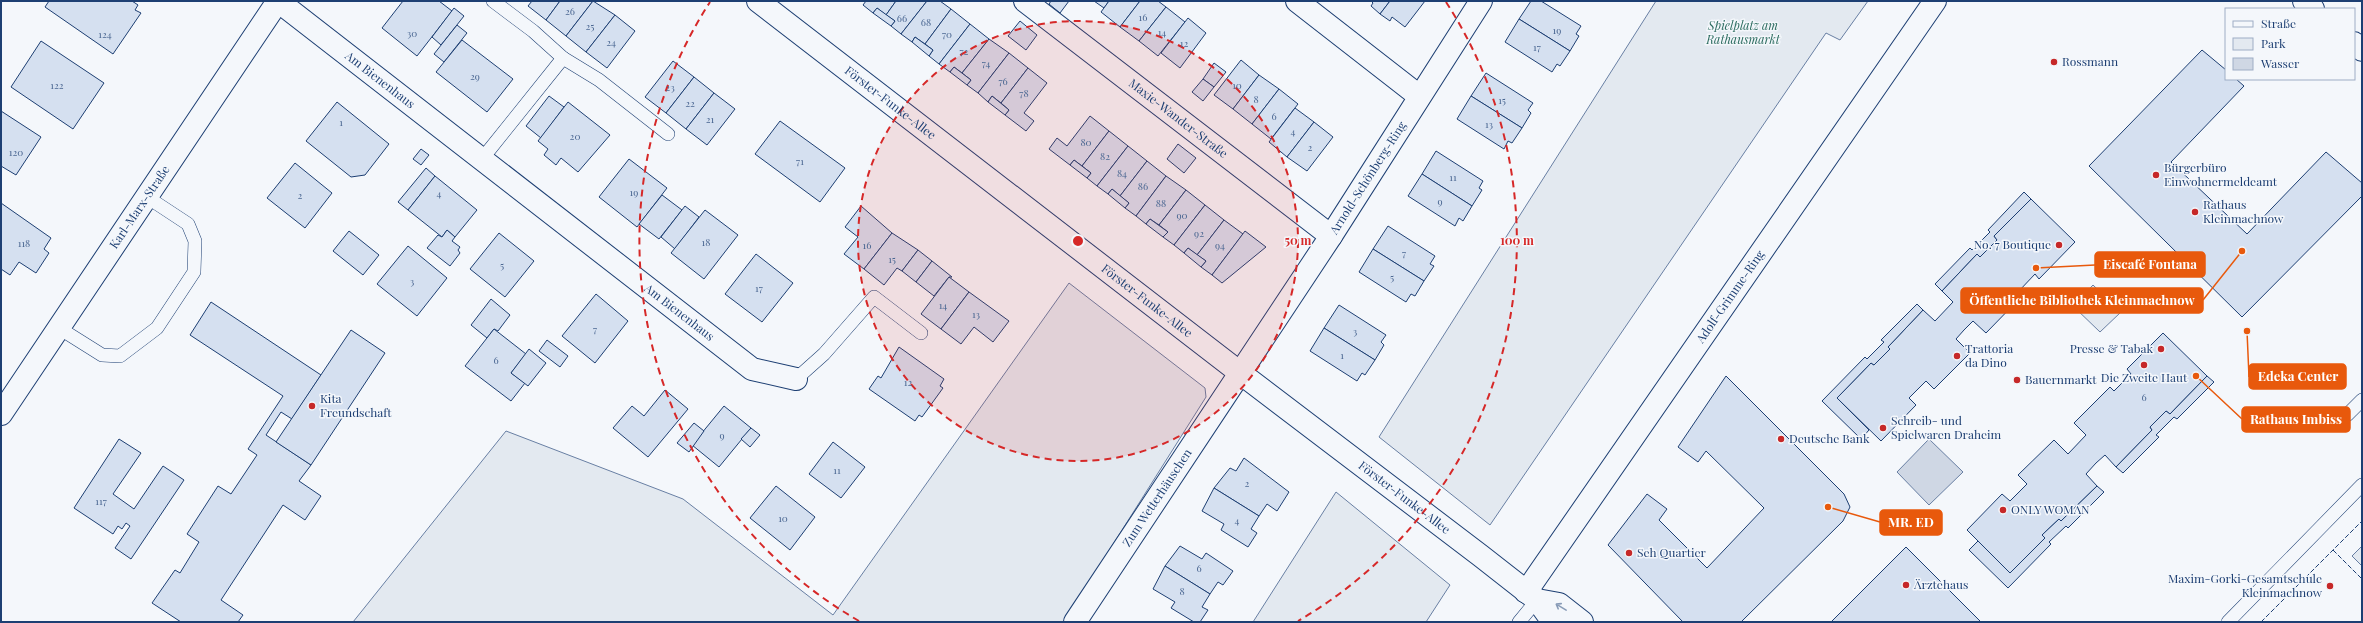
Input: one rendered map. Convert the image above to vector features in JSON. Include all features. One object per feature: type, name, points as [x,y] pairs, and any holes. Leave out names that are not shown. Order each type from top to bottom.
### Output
[{"type":"street","name":"Am Bienenhaus","points":[[278,1],[752,369],[796,379]]},
{"type":"street","name":"Karl-Marx-Straße","points":[[1,414],[278,1]]},
{"type":"street","name":"Förster-Funke-Allee","points":[[758,1],[1531,596],[1553,622]]},
{"type":"street","name":"Maxie-Wander-Straße","points":[[1025,1],[1331,236]]},
{"type":"street","points":[[1297,1],[1419,96]]},
{"type":"street","name":"Arnold-Schönberg-Ring","points":[[1239,372],[1331,236],[1481,1]]},
{"type":"street","name":"Adolf-Grimme-Ring","points":[[1531,596],[1935,1]]},
{"type":"street","points":[[2304,1],[2312,8]]},
{"type":"street","name":"Zum Wetterhäuschen","points":[[1075,622],[1239,372]]},
{"type":"street","name":"Förster-Funke-Allee","points":[[1531,596],[1559,604],[1582,622]]},
{"type":"lane","points":[[493,1],[533,31],[563,58],[599,80],[668,134]]},
{"type":"lane","points":[[482,159],[563,58]]},
{"type":"lane","points":[[59,328],[102,355],[120,356],[157,328],[194,272],[195,241],[188,224],[147,196]]},
{"type":"lane","name":"Am Bienenhaus","points":[[796,379],[824,354],[874,297],[921,333]]},
{"type":"lane","points":[[2347,415],[2362,400]]},
{"type":"lane","points":[[2228,622],[2362,485]]},
{"type":"lane","points":[[1519,622],[1531,596]]},
{"type":"green space","name":"Spielplatz am Rathausmarkt","points":[[1656,1],[1868,1],[1840,40],[1826,33],[1490,525],[1379,437]]},
{"type":"green space","points":[[1069,283],[1205,388],[1206,397],[1064,622],[353,622],[506,431],[683,499],[833,615]]},
{"type":"green space","points":[[2093,285],[2121,312],[2100,332],[2073,306]]},
{"type":"green space","points":[[1336,492],[1450,585],[1426,622],[1253,622]]},
{"type":"green space","points":[[2362,546],[2362,566],[2352,556]]},
{"type":"water","points":[[1929,439],[1963,472],[1929,505],[1897,472]]},
{"type":"building","points":[[49,1],[132,1],[138,5],[135,10],[141,13],[113,54],[45,7]]},
{"type":"building","points":[[403,1],[439,1],[452,11],[417,56],[382,28]]},
{"type":"building","points":[[532,1],[560,1],[546,20],[528,6]]},
{"type":"building","points":[[560,1],[593,1],[566,36],[546,20]]},
{"type":"building","points":[[593,1],[615,15],[586,52],[566,36]]},
{"type":"building","points":[[866,1],[896,1],[886,15],[877,8],[873,13],[863,5]]},
{"type":"building","points":[[896,1],[927,1],[901,34],[891,26],[895,21],[886,15]]},
{"type":"building","points":[[927,1],[940,1],[951,9],[925,44],[915,37],[912,42],[901,34]]},
{"type":"building","points":[[1051,1],[1069,1],[1060,13],[1049,4]]},
{"type":"building","points":[[1094,1],[1109,1],[1104,8]]},
{"type":"building","points":[[1109,1],[1140,1],[1120,27],[1101,12]]},
{"type":"building","points":[[1140,1],[1158,1],[1166,7],[1139,41],[1120,27]]},
{"type":"building","points":[[1371,1],[1390,1],[1380,14],[1371,6],[1373,3]]},
{"type":"building","points":[[1390,1],[1425,1],[1405,27],[1392,17],[1390,21],[1380,14]]},
{"type":"building","points":[[1531,1],[1541,1],[1581,26],[1576,34],[1579,36],[1570,51],[1519,19]]},
{"type":"building","points":[[1166,7],[1185,22],[1158,56],[1139,41]]},
{"type":"building","points":[[454,8],[464,16],[441,45],[432,37]]},
{"type":"building","points":[[877,8],[895,21],[891,26],[873,13]]},
{"type":"building","points":[[951,9],[970,24],[939,64],[929,56],[933,50],[925,44]]},
{"type":"building","points":[[615,15],[635,31],[607,68],[586,52]]},
{"type":"building","points":[[1188,18],[1206,33],[1180,68],[1161,53]]},
{"type":"building","points":[[1519,19],[1570,51],[1560,66],[1557,64],[1552,72],[1505,42]]},
{"type":"building","points":[[1020,21],[1037,35],[1026,50],[1008,36]]},
{"type":"building","points":[[970,24],[989,39],[962,73],[954,67],[950,72],[939,64]]},
{"type":"building","points":[[457,25],[467,33],[444,62],[434,54]]},
{"type":"building","points":[[915,37],[933,50],[929,56],[912,42]]},
{"type":"building","points":[[989,39],[1009,53],[978,93],[967,85],[971,80],[962,73]]},
{"type":"building","points":[[462,40],[513,79],[487,112],[436,72]]},
{"type":"building","points":[[41,41],[104,83],[73,129],[11,87]]},
{"type":"building","points":[[2202,50],[2225,69],[2225,80],[2237,80],[2244,86],[2171,162],[2247,234],[2326,152],[2362,183],[2362,196],[2242,317],[2089,166]]},
{"type":"building","points":[[1009,53],[1028,68],[1001,103],[992,96],[988,102],[978,93]]},
{"type":"building","points":[[1241,60],[1259,75],[1233,109],[1214,95]]},
{"type":"building","points":[[673,61],[694,77],[666,113],[645,97]]},
{"type":"building","points":[[1214,63],[1226,72],[1214,87],[1203,79]]},
{"type":"building","points":[[954,67],[971,80],[967,85],[950,72]]},
{"type":"building","points":[[1028,68],[1047,83],[1024,113],[1034,121],[1026,131],[1005,115],[1009,110],[1001,103]]},
{"type":"building","points":[[1486,73],[1533,103],[1528,110],[1531,113],[1522,128],[1471,96]]},
{"type":"building","points":[[1259,75],[1279,89],[1252,124],[1233,109]]},
{"type":"building","points":[[694,77],[714,93],[686,129],[666,113]]},
{"type":"building","points":[[1203,79],[1214,87],[1203,101],[1192,92]]},
{"type":"building","points":[[1279,89],[1298,104],[1271,139],[1252,124]]},
{"type":"building","points":[[714,93],[735,109],[707,145],[686,129]]},
{"type":"building","points":[[549,96],[564,107],[541,138],[526,126]]},
{"type":"building","points":[[992,96],[1009,110],[1005,115],[988,102]]},
{"type":"building","points":[[1471,96],[1522,128],[1512,143],[1508,141],[1504,149],[1457,119]]},
{"type":"building","points":[[337,102],[389,144],[365,175],[351,177],[306,141]]},
{"type":"building","points":[[568,102],[610,135],[578,172],[561,158],[556,165],[544,155],[548,149],[538,141]]},
{"type":"building","points":[[1295,108],[1314,122],[1287,157],[1269,142]]},
{"type":"building","points":[[1,111],[41,137],[16,175],[1,166]]},
{"type":"building","points":[[1090,116],[1109,131],[1082,166],[1074,160],[1070,165],[1049,149],[1057,138],[1067,146]]},
{"type":"building","points":[[780,121],[845,168],[820,202],[755,154]]},
{"type":"building","points":[[1314,122],[1333,137],[1307,171],[1287,157]]},
{"type":"building","points":[[1109,131],[1128,146],[1097,186],[1087,178],[1091,173],[1082,166]]},
{"type":"building","points":[[1178,144],[1196,158],[1184,173],[1167,159]]},
{"type":"building","points":[[1128,146],[1147,161],[1120,196],[1112,189],[1108,194],[1097,186]]},
{"type":"building","points":[[421,149],[429,155],[421,165],[413,159]]},
{"type":"building","points":[[1436,151],[1483,181],[1479,188],[1482,190],[1472,206],[1422,174]]},
{"type":"building","points":[[629,159],[667,188],[637,227],[599,197]]},
{"type":"building","points":[[1074,160],[1091,173],[1087,178],[1070,165]]},
{"type":"building","points":[[1147,161],[1166,176],[1136,216],[1125,208],[1129,203],[1120,196]]},
{"type":"building","points":[[295,163],[332,193],[305,228],[267,198]]},
{"type":"building","points":[[426,168],[435,176],[408,210],[398,202]]},
{"type":"building","points":[[1422,174],[1472,206],[1463,221],[1459,218],[1455,226],[1408,196]]},
{"type":"building","points":[[435,176],[477,210],[455,237],[447,230],[442,237],[408,210]]},
{"type":"building","points":[[1166,176],[1186,190],[1159,225],[1150,219],[1146,224],[1136,216]]},
{"type":"building","points":[[1112,189],[1129,203],[1125,208],[1108,194]]},
{"type":"building","points":[[1186,190],[1205,205],[1174,245],[1163,237],[1168,232],[1159,225]]},
{"type":"building","points":[[2024,192],[2031,199],[1994,236],[1997,240],[1980,257],[1977,254],[1942,291],[1935,284],[1970,248],[1972,250],[1990,232],[1988,230]]},
{"type":"building","points":[[662,195],[682,210],[659,239],[639,224]]},
{"type":"building","points":[[2031,199],[2075,242],[2039,279],[2035,274],[2018,292],[2022,296],[1986,333],[1973,321],[1964,330],[1956,339],[1970,353],[1934,389],[1926,381],[1909,398],[1916,405],[1881,441],[1837,398],[1871,363],[1874,365],[1890,349],[1888,347],[1923,310],[1935,321],[1953,302],[1942,291],[1977,254],[1980,257],[1997,240],[1994,236]]},
{"type":"building","points":[[1,203],[51,238],[44,249],[49,253],[36,273],[19,262],[10,275],[1,269]]},
{"type":"building","points":[[1205,205],[1224,220],[1197,255],[1188,248],[1184,253],[1174,245]]},
{"type":"building","points":[[685,206],[699,217],[675,249],[661,237]]},
{"type":"building","points":[[861,206],[892,233],[864,269],[844,254],[858,237],[845,227]]},
{"type":"building","points":[[705,210],[738,235],[704,279],[671,253]]},
{"type":"building","points":[[1150,219],[1168,232],[1163,237],[1146,224]]},
{"type":"building","points":[[1224,220],[1243,234],[1212,275],[1201,267],[1206,261],[1197,255]]},
{"type":"building","points":[[1388,226],[1435,256],[1430,264],[1434,266],[1424,281],[1373,249]]},
{"type":"building","points":[[447,230],[455,237],[452,241],[460,247],[458,250],[460,253],[450,266],[427,248],[438,235],[442,237]]},
{"type":"building","points":[[349,231],[379,255],[363,275],[333,251]]},
{"type":"building","points":[[1245,231],[1266,247],[1222,283],[1212,275]]},
{"type":"building","points":[[499,233],[534,261],[505,297],[470,269]]},
{"type":"building","points":[[892,233],[918,250],[902,271],[897,268],[884,285],[864,269]]},
{"type":"building","points":[[408,246],[447,278],[417,316],[377,284]]},
{"type":"building","points":[[1188,248],[1206,261],[1201,267],[1184,253]]},
{"type":"building","points":[[1373,249],[1424,281],[1415,296],[1411,294],[1406,302],[1359,272]]},
{"type":"building","points":[[918,250],[932,261],[916,282],[902,271]]},
{"type":"building","points":[[756,254],[793,283],[762,322],[725,294]]},
{"type":"building","points":[[932,261],[952,277],[949,277],[934,296],[916,282]]},
{"type":"building","points":[[949,277],[969,292],[941,329],[921,314]]},
{"type":"building","points":[[969,292],[1009,321],[993,342],[974,327],[961,344],[941,329]]},
{"type":"building","points":[[596,294],[628,321],[595,363],[562,336]]},
{"type":"building","points":[[491,299],[510,315],[498,331],[494,329],[487,338],[471,325]]},
{"type":"building","points":[[211,302],[321,375],[292,419],[281,412],[266,435],[311,465],[299,481],[321,496],[305,520],[283,505],[221,600],[243,615],[238,622],[181,622],[152,603],[175,570],[180,573],[199,542],[187,534],[218,486],[231,494],[257,455],[248,449],[283,396],[190,335]]},
{"type":"building","points":[[1917,304],[1923,310],[1888,347],[1890,349],[1874,365],[1871,363],[1837,398],[1869,430],[1861,439],[1822,401],[1865,357],[1867,359],[1884,342],[1881,340]]},
{"type":"building","points":[[1339,305],[1386,335],[1381,342],[1384,345],[1375,360],[1324,328]]},
{"type":"building","points":[[1324,328],[1375,360],[1365,375],[1362,373],[1357,381],[1310,351]]},
{"type":"building","points":[[494,329],[526,354],[511,373],[525,383],[511,401],[465,366]]},
{"type":"building","points":[[351,330],[385,353],[311,465],[276,442]]},
{"type":"building","points":[[2163,333],[2207,376],[2170,414],[2166,411],[2150,427],[2152,430],[2116,467],[2105,455],[2096,463],[2086,474],[2097,486],[2061,521],[2059,519],[2042,535],[2045,538],[2010,573],[1967,530],[2002,494],[2010,501],[2027,484],[2018,475],[2054,440],[2068,454],[2086,435],[2074,423],[2110,387],[2114,391],[2131,374],[2127,369]]},
{"type":"building","points":[[547,340],[568,356],[560,367],[539,351]]},
{"type":"building","points":[[899,347],[944,379],[940,386],[943,388],[922,417],[919,415],[915,421],[869,389],[878,376],[881,378]]},
{"type":"building","points":[[529,349],[546,363],[528,386],[511,373]]},
{"type":"building","points":[[1726,376],[1844,494],[1850,507],[1843,521],[1741,622],[1683,622],[1608,545],[1647,494],[1667,509],[1659,520],[1707,568],[1764,508],[1706,451],[1698,462],[1678,447]]},
{"type":"building","points":[[2207,376],[2214,382],[2177,419],[2174,417],[2156,435],[2159,437],[2123,473],[2116,467],[2152,430],[2150,427],[2166,411],[2170,414]]},
{"type":"building","points":[[665,390],[688,409],[648,457],[613,428],[632,406],[644,416]]},
{"type":"building","points":[[724,406],[751,428],[719,467],[692,445]]},
{"type":"building","points":[[694,423],[704,431],[689,452],[677,443]]},
{"type":"building","points":[[751,428],[760,435],[750,447],[741,439]]},
{"type":"building","points":[[119,439],[141,453],[113,494],[134,509],[163,466],[184,480],[131,559],[115,548],[130,526],[126,523],[122,529],[118,526],[113,534],[74,508]]},
{"type":"building","points":[[833,442],[865,467],[841,498],[809,474]]},
{"type":"building","points":[[1244,458],[1289,492],[1277,511],[1267,504],[1259,516],[1214,488],[1230,468],[1236,471]]},
{"type":"building","points":[[776,486],[815,517],[790,550],[750,518]]},
{"type":"building","points":[[2097,486],[2104,492],[2068,528],[2066,526],[2049,542],[2051,544],[2008,588],[1969,550],[1978,541],[2010,573],[2045,538],[2042,535],[2059,519],[2061,521]]},
{"type":"building","points":[[1214,488],[1259,516],[1251,529],[1257,533],[1248,547],[1221,530],[1224,524],[1202,511]]},
{"type":"building","points":[[1180,546],[1202,559],[1206,553],[1233,571],[1223,585],[1218,582],[1210,594],[1165,566]]},
{"type":"building","name":"Ärztehaus","points":[[1906,547],[1981,622],[1831,622]]},
{"type":"building","points":[[1165,566],[1210,594],[1202,607],[1208,610],[1200,622],[1194,622],[1171,608],[1175,602],[1153,589]]},
{"type":"fence","points":[[2261,622],[2362,521]]},
{"type":"fence","points":[[2333,550],[2362,579]]},
{"type":"place","name":"Rossmann","points":[[2054,62]]},
{"type":"place","name":"Bürgerbüro Einwohnermeldeamt","points":[[2156,175]]},
{"type":"place","name":"Rathaus Kleinmachnow","points":[[2195,212]]},
{"type":"place","name":"No. 7 Boutique","points":[[2059,245]]},
{"type":"place","name":"Öffentliche Bibliothek Kleinmachnow","points":[[2242,251]]},
{"type":"place","name":"Eiscafé Fontana","points":[[2036,268]]},
{"type":"place","name":"Edeka Center","points":[[2247,331]]},
{"type":"place","name":"Presse & Tabak","points":[[2161,349]]},
{"type":"place","name":"Trattoria da Dino","points":[[1957,356]]},
{"type":"place","name":"Die Zweite Haut","points":[[2144,365]]},
{"type":"place","name":"Rathaus Imbiss","points":[[2196,376]]},
{"type":"place","name":"Bauernmarkt","points":[[2017,380]]},
{"type":"place","name":"Kita Freundschaft","points":[[312,406]]},
{"type":"place","name":"Schreib- und Spielwaren Draheim","points":[[1883,428]]},
{"type":"place","name":"Deutsche Bank","points":[[1781,439]]},
{"type":"place","name":"MR. ED","points":[[1828,507]]},
{"type":"place","name":"ONLY WOMAN","points":[[2003,510]]},
{"type":"place","name":"Seh Quartier","points":[[1629,553]]},
{"type":"place","name":"Ärztehaus","points":[[1906,585]]},
{"type":"place","name":"Maxim-Gorki-Gesamtschule Kleinmachnow","points":[[2330,586]]}]
